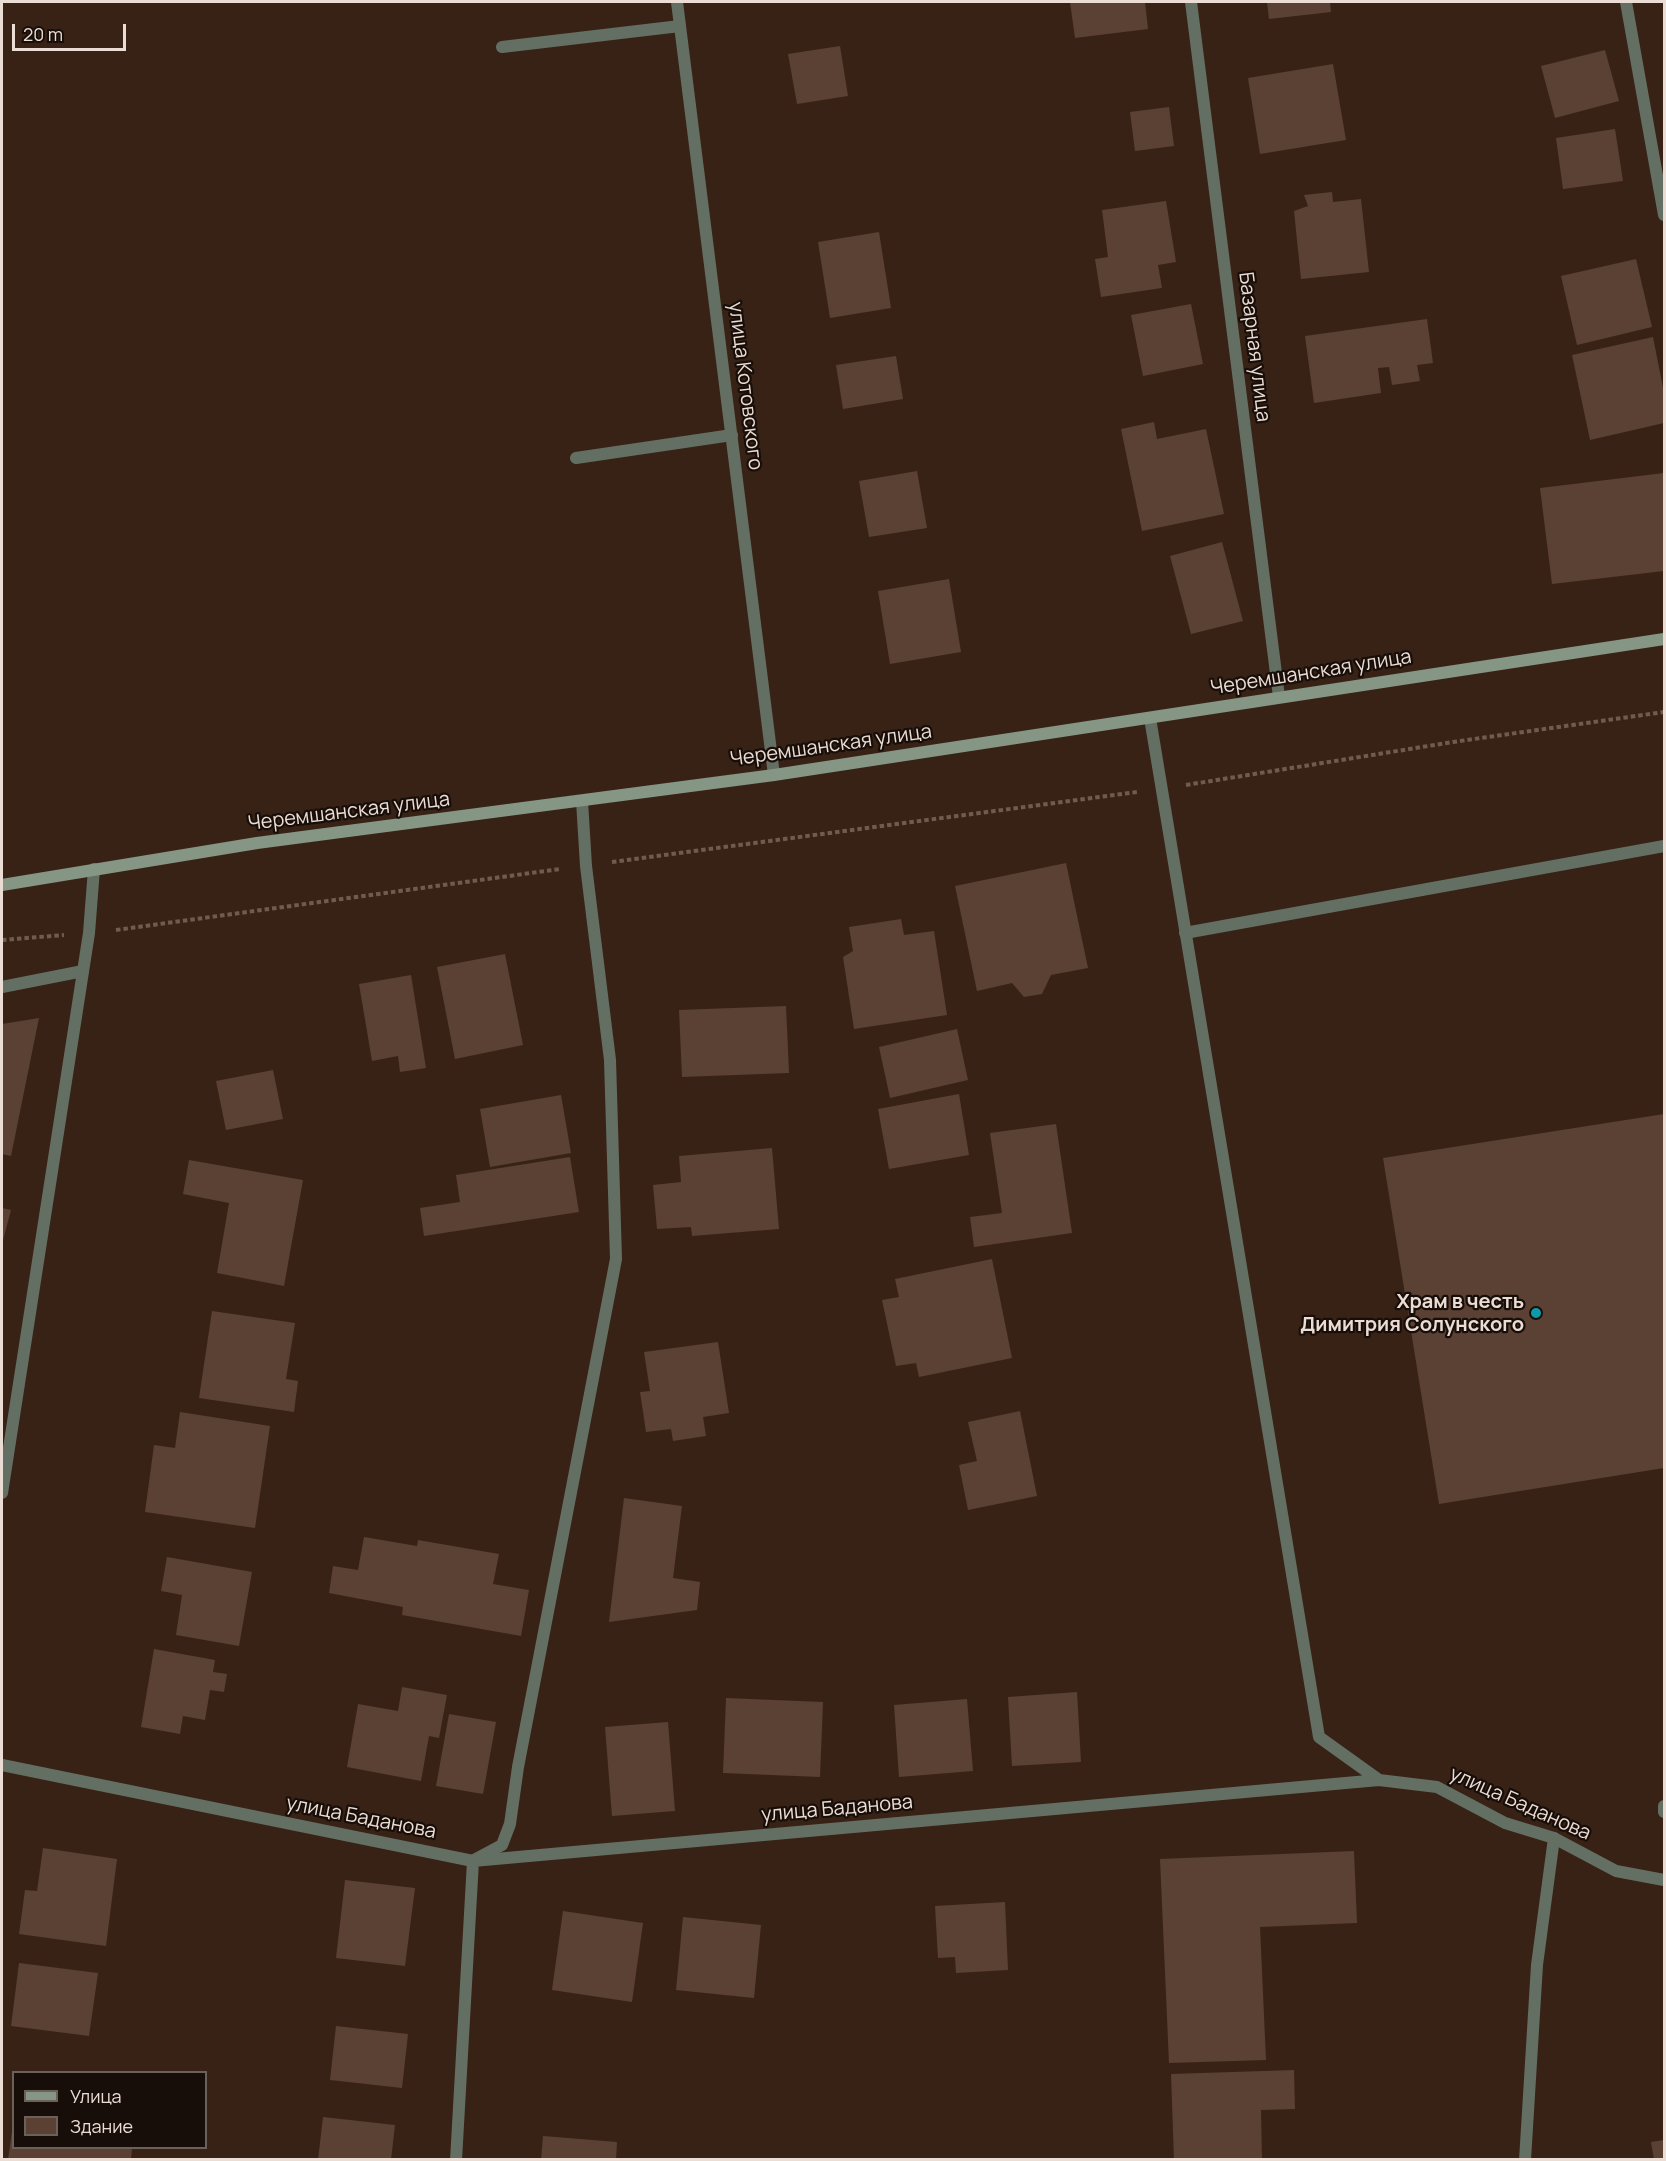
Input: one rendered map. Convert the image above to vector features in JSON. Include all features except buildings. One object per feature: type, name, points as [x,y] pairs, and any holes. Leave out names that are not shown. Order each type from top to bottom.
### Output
[{"type":"main road","name":"Черемшанская улица","points":[[2,885],[257,843],[774,775],[1665,639]]},
{"type":"street","name":"улица Котовского","points":[[677,2],[774,775]]},
{"type":"street","name":"Базарная улица","points":[[1191,2],[1279,697]]},
{"type":"street","points":[[1626,2],[1665,215]]},
{"type":"street","points":[[502,47],[680,26]]},
{"type":"street","points":[[576,458],[732,435]]},
{"type":"street","points":[[1150,718],[1319,1737],[1379,1780]]},
{"type":"street","points":[[456,2160],[473,1861],[502,1845],[510,1824],[521,1755],[616,1259],[610,1060],[586,866],[582,801]]},
{"type":"street","points":[[1185,933],[1665,846]]},
{"type":"street","points":[[2,1493],[89,933],[94,869]]},
{"type":"street","points":[[2,987],[83,971]]},
{"type":"street","name":"улица Баданова","points":[[2,1765],[473,1861],[1379,1780],[1437,1787],[1505,1823],[1554,1838],[1616,1871],[1665,1880]]},
{"type":"street","points":[[1665,1806],[1665,1812]]},
{"type":"street","points":[[1525,2160],[1537,1965],[1554,1838]]},
{"type":"path","points":[[2,940],[89,933],[1162,789],[1453,742],[1665,712]]},
{"type":"place","name":"Храм в честь Димитрия Солунского","points":[[1536,1313]]}]
